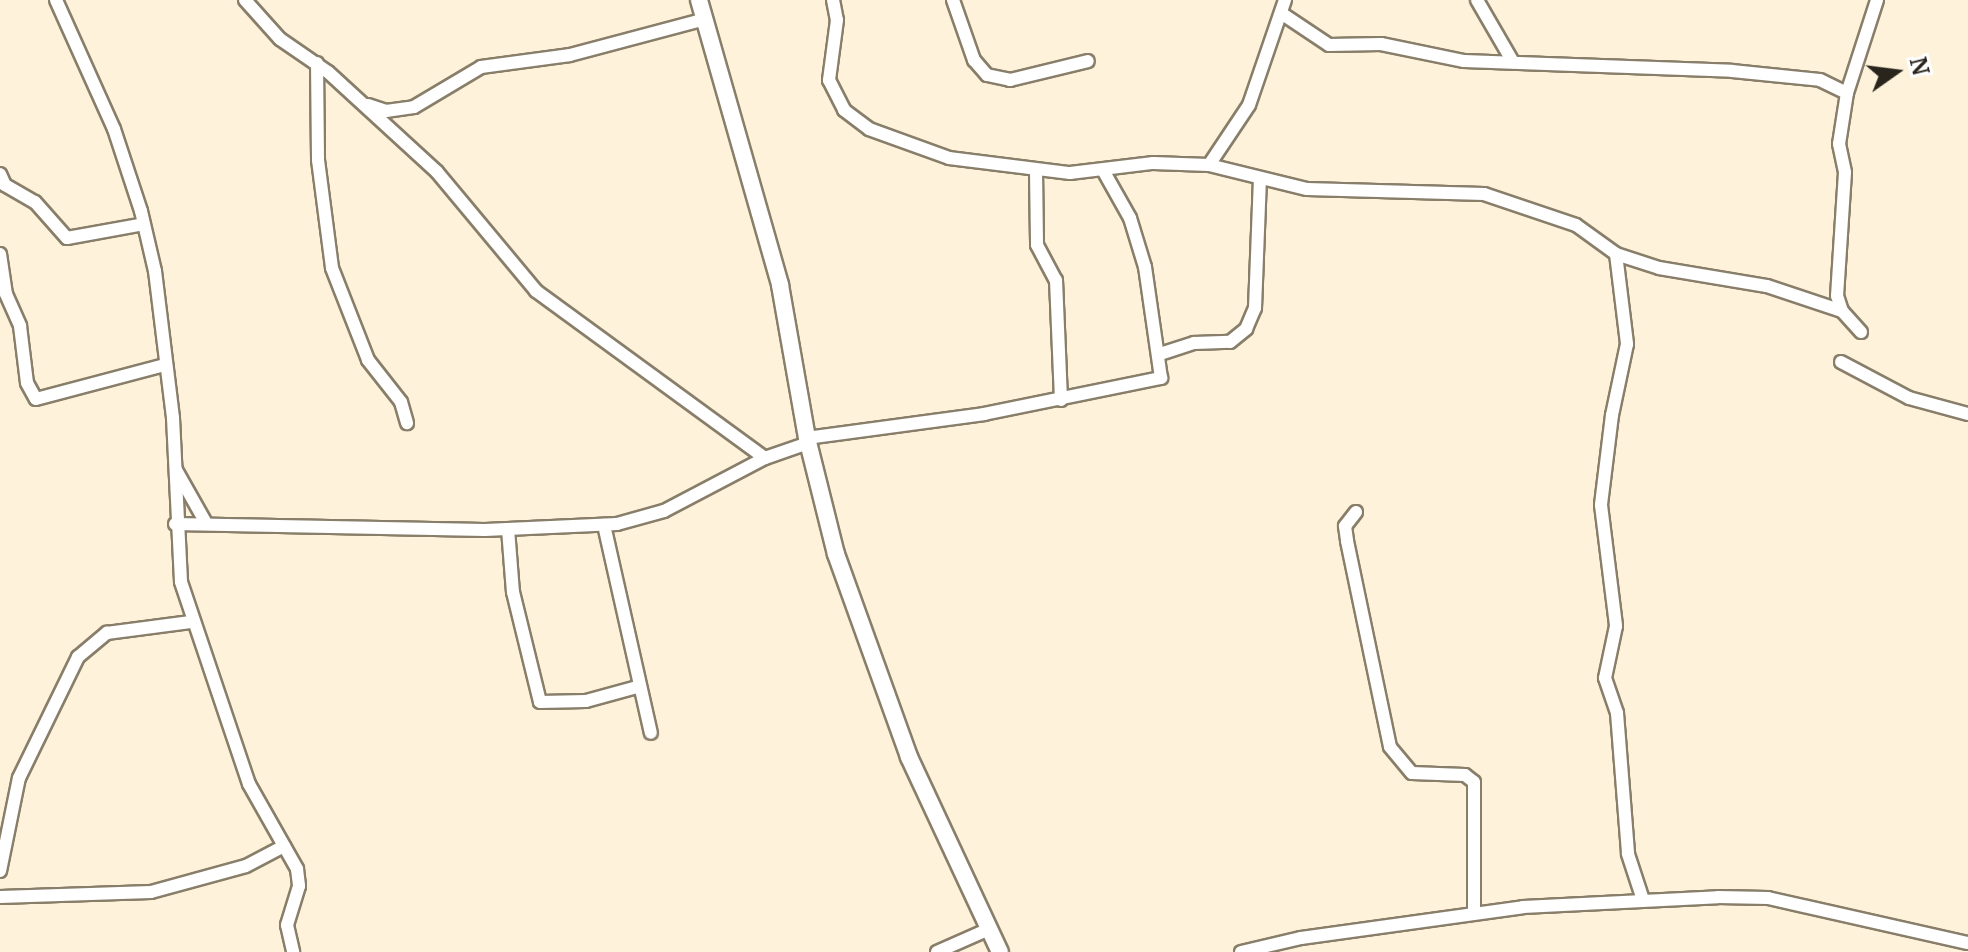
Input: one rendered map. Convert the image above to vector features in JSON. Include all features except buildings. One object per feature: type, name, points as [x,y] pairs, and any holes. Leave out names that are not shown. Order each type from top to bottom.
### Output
[{"type":"street","points":[[56,0],[114,129],[144,224],[165,365],[176,470],[175,524],[190,622],[225,704],[249,784],[299,877],[287,925],[293,952]]},
{"type":"street","points":[[245,0],[280,39],[317,63],[362,102],[465,200],[536,291],[765,458]]},
{"type":"street","points":[[699,0],[780,285],[808,441],[836,554],[878,679],[1000,952]]},
{"type":"street","points":[[833,0],[837,20],[829,80],[836,99],[856,122],[949,158],[1036,171],[1103,170],[1153,163],[1209,165],[1307,189],[1511,199],[1576,225],[1616,254],[1668,271],[1698,271],[1767,286],[1842,311]]},
{"type":"street","points":[[953,0],[974,60],[987,75],[1010,80],[1088,61]]},
{"type":"street","points":[[1209,165],[1249,105],[1284,15],[1285,0]]},
{"type":"street","points":[[1477,0],[1513,62]]},
{"type":"street","points":[[1861,332],[1842,311],[1837,296],[1845,166],[1839,144],[1847,93],[1877,0]]},
{"type":"street","points":[[1284,15],[1329,45],[1381,44],[1432,57],[1732,71],[1820,80],[1847,93]]},
{"type":"street","points":[[362,102],[386,111],[414,107],[481,67],[578,54],[705,19]]},
{"type":"street","points":[[317,63],[318,160],[332,268],[368,360],[401,402],[407,423]]},
{"type":"street","points":[[175,524],[508,529],[604,525],[664,511],[765,458],[808,441],[1061,400],[1158,380],[1160,354],[1154,301],[1137,239],[1103,170]]},
{"type":"street","points":[[1036,171],[1037,245],[1056,280],[1061,400]]},
{"type":"street","points":[[0,174],[5,185],[35,202],[67,238],[144,224]]},
{"type":"street","points":[[1160,354],[1194,343],[1230,342],[1246,329],[1255,308],[1260,178]]},
{"type":"street","points":[[0,254],[6,294],[20,326],[27,383],[36,399],[165,365]]},
{"type":"street","points":[[1616,254],[1627,344],[1612,415],[1601,505],[1616,626],[1605,678],[1617,713],[1628,854],[1643,900]]},
{"type":"street","points":[[1841,362],[1909,398],[1968,414]]},
{"type":"street","points":[[176,470],[206,523]]},
{"type":"street","points":[[1356,512],[1345,526],[1347,541],[1390,747],[1412,773],[1465,775],[1474,782],[1474,913]]},
{"type":"street","points":[[604,525],[637,687],[651,733]]},
{"type":"street","points":[[508,529],[513,592],[540,702],[586,701],[637,687]]},
{"type":"street","points":[[0,871],[19,778],[78,657],[107,633],[190,622]]},
{"type":"street","points":[[0,897],[151,892],[246,866],[284,846]]},
{"type":"street","points":[[1241,952],[1474,913],[1643,900],[1768,898],[1968,943]]},
{"type":"street","points":[[937,952],[989,929]]}]
